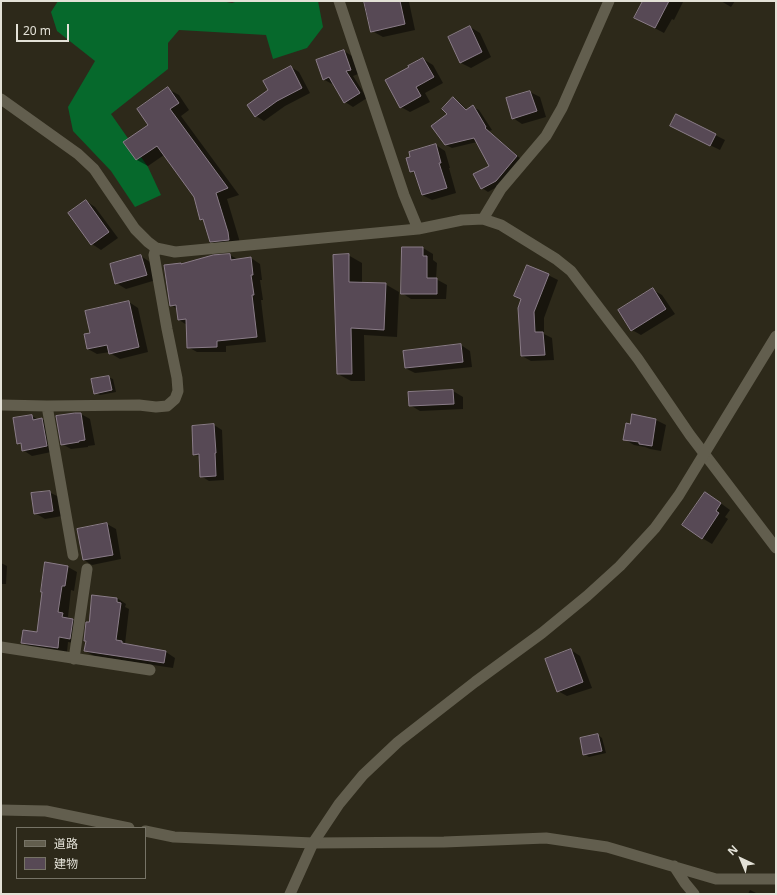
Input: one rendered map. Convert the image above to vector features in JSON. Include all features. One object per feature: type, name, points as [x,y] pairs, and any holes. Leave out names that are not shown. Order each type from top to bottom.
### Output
[{"type":"street","points":[[339,1],[404,196],[418,229]]},
{"type":"street","points":[[483,219],[501,189],[546,136],[559,114],[610,1]]},
{"type":"street","points":[[1,99],[84,159],[94,169],[135,229],[156,248],[175,252],[418,229],[462,220],[483,219],[501,225],[556,259],[570,271],[638,359],[690,435],[776,548]]},
{"type":"street","points":[[1,405],[138,405],[156,407],[167,406],[175,399],[178,391],[177,378],[154,255],[156,248]]},
{"type":"street","points":[[290,894],[313,843],[338,804],[364,775],[398,742],[475,682],[542,633],[588,596],[620,566],[655,528],[679,495],[776,336]]},
{"type":"street","points":[[47,406],[73,555]]},
{"type":"street","points":[[74,659],[87,569]]},
{"type":"street","points":[[1,647],[150,670]]},
{"type":"street","points":[[1,810],[46,811],[124,827]]},
{"type":"street","points":[[146,831],[174,837],[313,843],[444,842],[546,838],[607,847],[716,879],[776,879]]},
{"type":"street","points":[[674,866],[694,894]]},
{"type":"green space","points":[[58,1],[221,1],[232,3],[238,1],[318,1],[323,27],[307,48],[273,59],[266,35],[179,30],[168,43],[168,69],[111,114],[148,167],[161,195],[135,207],[111,171],[73,131],[68,107],[95,61],[57,31],[51,12]]},
{"type":"building","points":[[364,1],[400,1],[405,24],[371,32]]},
{"type":"building","points":[[643,1],[669,1],[655,28],[634,18]]},
{"type":"building","points":[[470,26],[482,52],[460,63],[448,37]]},
{"type":"building","points":[[344,50],[351,70],[346,71],[360,93],[344,103],[329,77],[323,80],[316,60]]},
{"type":"building","points":[[423,58],[434,77],[416,87],[421,96],[400,108],[385,80]]},
{"type":"building","points":[[291,66],[302,88],[277,101],[255,117],[247,105],[268,90],[263,81]]},
{"type":"building","points":[[168,87],[179,103],[170,109],[228,188],[216,193],[229,240],[210,242],[203,219],[200,220],[194,197],[157,146],[136,160],[123,142],[148,125],[137,109]]},
{"type":"building","points":[[530,91],[537,111],[512,119],[506,98]]},
{"type":"building","points":[[453,97],[466,110],[473,105],[486,127],[485,128],[517,156],[496,181],[481,189],[473,174],[489,166],[474,138],[445,145],[431,126],[447,114],[442,109]]},
{"type":"building","points":[[676,114],[716,134],[710,146],[670,126]]},
{"type":"building","points":[[436,144],[441,163],[439,163],[447,188],[422,195],[414,171],[410,172],[406,158],[410,157],[409,152]]},
{"type":"building","points":[[86,200],[109,232],[91,245],[68,213]]},
{"type":"building","points":[[402,247],[423,247],[423,256],[427,256],[427,278],[437,278],[437,294],[401,294]]},
{"type":"building","points":[[230,254],[231,260],[251,257],[253,275],[251,275],[254,295],[252,295],[257,337],[217,341],[217,347],[187,348],[186,319],[178,320],[176,305],[170,306],[164,265],[181,264],[213,255]]},
{"type":"building","points":[[349,254],[349,282],[386,283],[384,330],[351,328],[352,374],[337,374],[333,255]]},
{"type":"building","points":[[141,255],[147,275],[115,284],[110,264]]},
{"type":"building","points":[[527,265],[549,274],[534,312],[535,332],[543,332],[545,355],[521,356],[518,308],[521,299],[514,296]]},
{"type":"building","points":[[653,288],[666,309],[631,331],[618,310]]},
{"type":"building","points":[[129,301],[139,347],[109,354],[107,345],[87,349],[84,334],[90,333],[85,311]]},
{"type":"building","points":[[461,344],[463,362],[405,368],[403,351]]},
{"type":"building","points":[[109,376],[112,390],[94,394],[91,379]]},
{"type":"building","points":[[453,390],[454,404],[409,406],[408,392]]},
{"type":"building","points":[[81,413],[85,440],[61,445],[56,416]]},
{"type":"building","points":[[632,414],[656,419],[652,446],[639,444],[639,442],[623,440],[626,423],[630,424]]},
{"type":"building","points":[[32,415],[33,420],[42,418],[47,446],[22,451],[21,443],[17,444],[13,418]]},
{"type":"building","points":[[214,424],[216,476],[200,477],[199,454],[193,455],[192,426]]},
{"type":"building","points":[[50,491],[53,511],[34,514],[31,493]]},
{"type":"building","points":[[705,492],[721,503],[716,511],[719,513],[702,539],[682,525]]},
{"type":"building","points":[[107,523],[113,555],[83,560],[77,529]]},
{"type":"building","points":[[45,562],[68,566],[65,586],[62,586],[58,612],[63,613],[62,617],[73,619],[70,639],[59,637],[58,648],[21,643],[23,630],[37,632]]},
{"type":"building","points":[[92,595],[117,598],[117,602],[121,603],[116,640],[122,641],[122,643],[166,651],[164,663],[84,651],[86,641],[84,641],[86,622],[89,622]]},
{"type":"building","points":[[571,649],[583,682],[557,692],[545,659]]},
{"type":"building","points":[[598,734],[602,751],[583,755],[580,738]]}]
